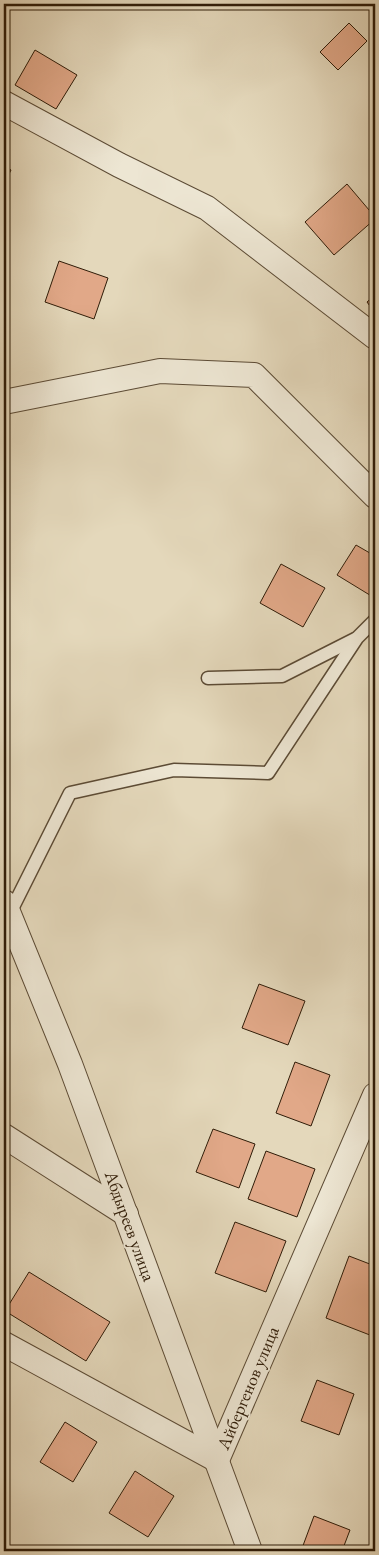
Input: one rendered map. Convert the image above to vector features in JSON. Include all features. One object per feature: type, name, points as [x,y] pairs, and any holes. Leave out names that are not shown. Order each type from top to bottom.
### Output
[{"type":"street","points":[[4,103],[207,208],[375,337]]},
{"type":"street","points":[[4,402],[160,370],[254,375],[375,496]]},
{"type":"street","name":"Абдыреев улица","points":[[6,909],[70,1064],[250,1551]]},
{"type":"street","name":"Айбергенов улица","points":[[4,1344],[216,1460],[375,1094]]},
{"type":"street","points":[[4,1136],[126,1214]]},
{"type":"lane","points":[[6,909],[70,793],[174,770],[268,773],[358,638],[375,620]]},
{"type":"lane","points":[[208,678],[282,676],[358,638]]},
{"type":"building","points":[[349,23],[367,41],[338,70],[320,52]]},
{"type":"building","points":[[35,50],[77,75],[56,109],[15,85]]},
{"type":"building","points":[[4,166],[11,170],[4,184]]},
{"type":"building","points":[[347,184],[375,219],[334,255],[305,222]]},
{"type":"building","points":[[59,261],[108,278],[94,319],[45,302]]},
{"type":"building","points":[[375,295],[375,313],[367,302]]},
{"type":"building","points":[[356,545],[375,556],[375,593],[373,597],[337,575]]},
{"type":"building","points":[[281,564],[325,588],[303,627],[260,603]]},
{"type":"building","points":[[259,984],[305,1001],[288,1045],[242,1028]]},
{"type":"building","points":[[295,1062],[330,1075],[311,1126],[276,1113]]},
{"type":"building","points":[[213,1129],[255,1144],[239,1188],[196,1172]]},
{"type":"building","points":[[266,1151],[315,1169],[297,1217],[248,1199]]},
{"type":"building","points":[[235,1222],[286,1241],[266,1292],[215,1273]]},
{"type":"building","points":[[349,1256],[375,1266],[375,1337],[326,1318]]},
{"type":"building","points":[[29,1272],[110,1322],[86,1361],[5,1311]]},
{"type":"building","points":[[317,1380],[354,1394],[339,1435],[301,1421]]},
{"type":"building","points":[[65,1422],[97,1442],[73,1482],[40,1462]]},
{"type":"building","points":[[135,1471],[174,1496],[148,1537],[109,1513]]},
{"type":"building","points":[[314,1516],[350,1530],[342,1551],[301,1551]]}]
